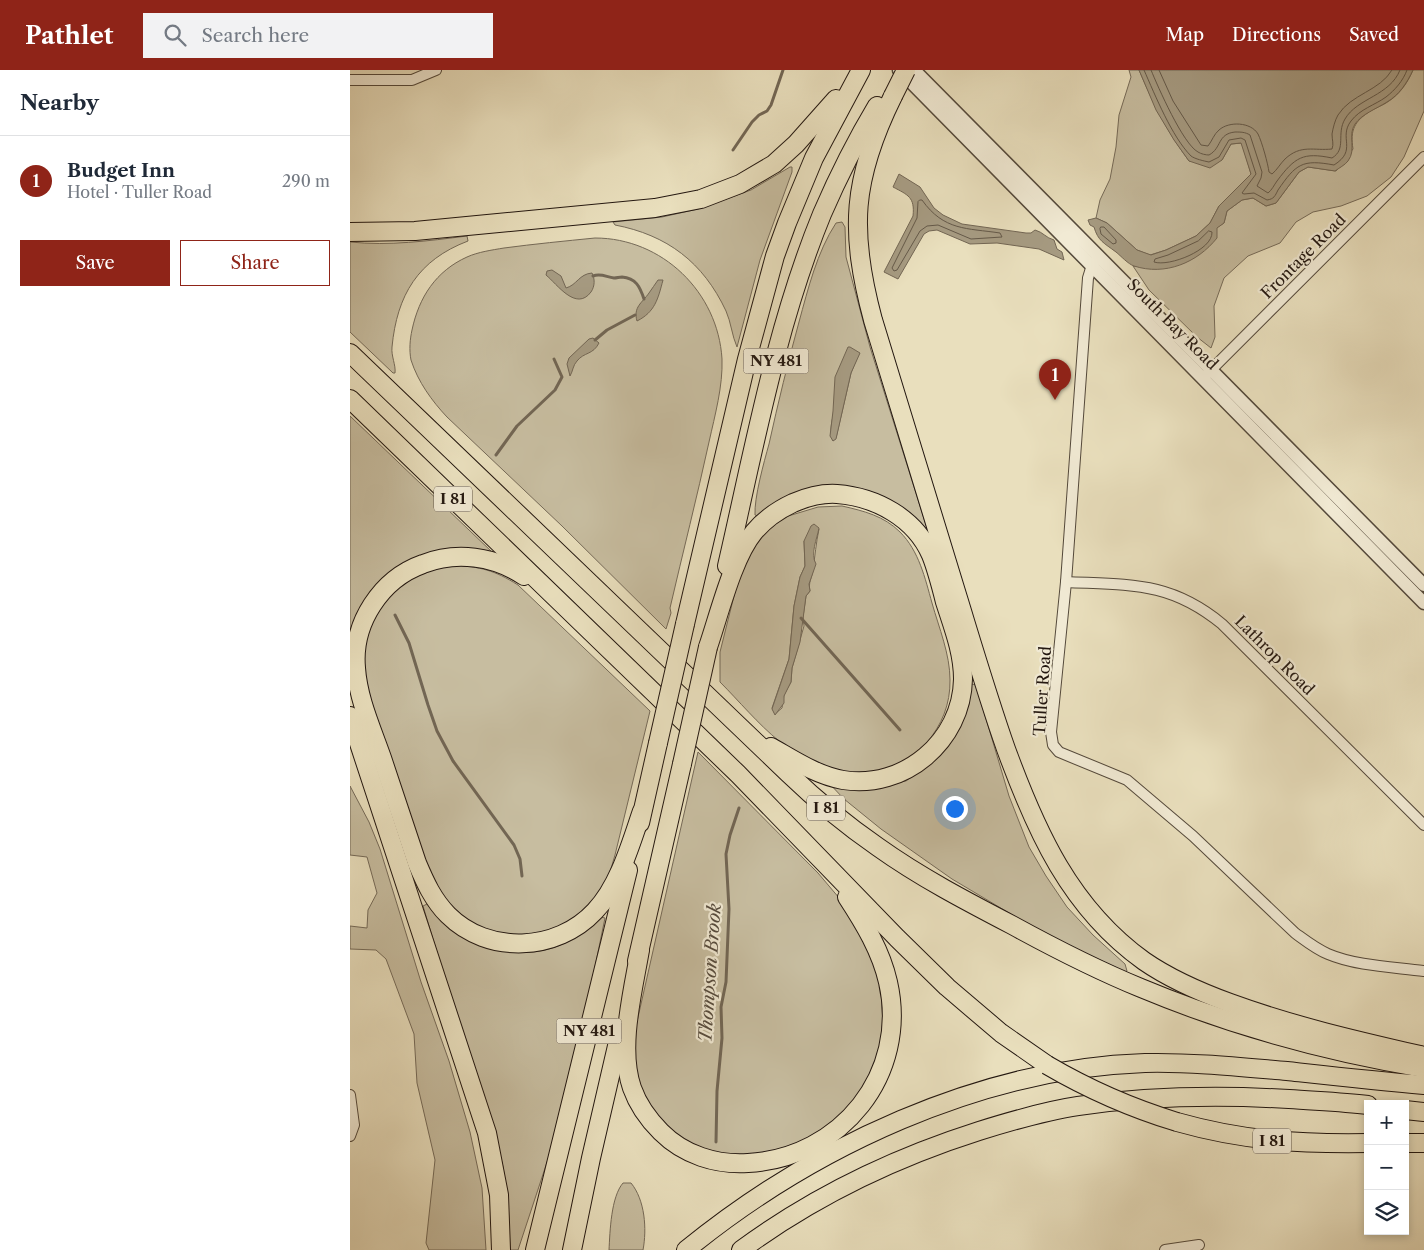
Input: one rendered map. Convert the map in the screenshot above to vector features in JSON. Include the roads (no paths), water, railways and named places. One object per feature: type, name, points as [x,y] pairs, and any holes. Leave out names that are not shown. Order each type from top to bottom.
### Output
[{"type":"highway","points":[[350,232],[415,231],[645,209],[679,204],[715,195],[757,175],[784,155],[808,131],[861,70]]},
{"type":"highway","name":"NY 481","points":[[535,1250],[642,811],[745,367],[775,256],[796,198],[814,158],[861,70]]},
{"type":"highway","name":"NY 481","points":[[572,1250],[600,1118],[708,647],[770,383],[798,281],[835,184],[851,152],[890,93],[899,70]]},
{"type":"highway","points":[[906,70],[890,93],[871,144],[861,186],[857,230],[862,277],[873,320],[984,684],[1024,796],[1052,856],[1082,900],[1109,931],[1125,946],[1166,975],[1212,996],[1271,1017],[1334,1035],[1424,1056]]},
{"type":"highway","name":"I 81","points":[[350,353],[817,800],[878,848],[957,896],[1062,952],[1140,988],[1239,1024],[1339,1052],[1424,1068]]},
{"type":"highway","name":"I 81","points":[[350,398],[725,762],[947,987],[1001,1033],[1047,1065],[1075,1081],[1123,1104],[1177,1122],[1216,1132],[1260,1140],[1313,1144],[1364,1144]]},
{"type":"highway","points":[[708,647],[736,565],[753,534],[773,514],[797,501],[833,494],[870,500],[882,505],[902,519],[914,530],[930,554],[957,641],[963,680],[959,704],[950,727],[944,738],[920,762],[898,774],[876,780],[842,780],[807,768],[767,745],[732,718]]},
{"type":"highway","points":[[557,599],[517,571],[503,564],[478,558],[456,556],[432,560],[408,571],[386,586],[365,617],[358,641],[356,667],[358,682],[417,863],[434,898],[448,915],[462,927],[478,935],[508,943],[521,944],[551,940],[580,925],[596,911],[607,896],[621,866],[642,811]]},
{"type":"highway","points":[[350,716],[487,1133],[499,1195],[501,1250]]},
{"type":"highway","points":[[640,950],[626,1058],[632,1089],[641,1107],[658,1128],[669,1139],[686,1150],[699,1156],[722,1162],[771,1161],[792,1155],[814,1145],[836,1131],[862,1104],[874,1086],[888,1050],[892,1011],[888,980],[875,945],[847,897],[812,849]]},
{"type":"highway","points":[[687,1249],[736,1212],[785,1180],[870,1134],[951,1102],[999,1086],[1035,1077],[1146,1063],[1238,1066],[1424,1085]]},
{"type":"highway","points":[[741,1250],[819,1200],[883,1167],[964,1136],[1050,1111],[1116,1102],[1190,1096],[1276,1098],[1364,1105]]},
{"type":"highway","points":[[1409,1110],[1424,1112]]},
{"type":"highway","points":[[1409,1143],[1424,1143]]},
{"type":"street","points":[[350,80],[412,80],[436,70]]},
{"type":"street","name":"South Bay Road","points":[[899,70],[1424,585]]},
{"type":"street","name":"South Bay Road","points":[[914,70],[1095,261]]},
{"type":"street","name":"Frontage Road","points":[[1208,374],[1424,157]]},
{"type":"street","name":"Tuller Road","points":[[1095,261],[1088,278],[1066,582],[1051,732],[1053,745],[1060,752],[1127,780],[1193,836],[1295,933],[1312,946],[1329,955],[1360,963],[1424,971]]},
{"type":"street","name":"South Bay Road","points":[[1208,374],[1424,602]]},
{"type":"street","name":"Lathrop Road","points":[[1066,582],[1141,586],[1162,590],[1206,610],[1424,825]]},
{"type":"street","points":[[350,1096],[354,1125],[350,1136]]},
{"type":"street","points":[[1165,1250],[1199,1245]]},
{"type":"water","points":[[1139,70],[1413,70],[1395,96],[1365,114],[1355,124],[1352,133],[1351,156],[1344,165],[1335,171],[1308,167],[1299,172],[1276,203],[1266,206],[1253,198],[1242,200],[1227,211],[1224,223],[1217,228],[1217,238],[1200,254],[1180,265],[1169,268],[1146,269],[1129,264],[1097,236],[1094,227],[1090,225],[1088,220],[1096,218],[1107,223],[1137,250],[1151,255],[1196,236],[1210,223],[1219,206],[1251,174],[1241,143],[1231,144],[1222,160],[1210,168],[1189,161],[1156,110]]},
{"type":"water","points":[[899,174],[920,187],[934,208],[943,215],[962,224],[1026,233],[1038,231],[1054,240],[1057,249],[1062,252],[1064,260],[1039,249],[997,243],[970,244],[937,230],[924,234],[898,279],[884,272],[913,216],[912,201],[903,192],[893,187]]},
{"type":"water","points":[[552,270],[561,276],[566,288],[573,285],[584,275],[592,273],[594,282],[591,292],[579,299],[573,298],[561,290],[546,275],[547,271]]},
{"type":"water","points":[[658,280],[663,280],[655,304],[648,313],[637,321],[637,309]]},
{"type":"water","points":[[593,338],[599,343],[597,347],[577,361],[570,376],[567,364],[569,358],[589,339]]},
{"type":"water","points":[[848,347],[860,353],[851,373],[836,439],[833,441],[830,436],[835,377]]},
{"type":"water","points":[[814,524],[819,528],[814,551],[816,564],[809,584],[810,591],[806,596],[800,642],[792,668],[791,682],[784,696],[784,703],[775,715],[772,709],[789,659],[794,606],[800,577],[805,566],[804,541],[811,526]]},
{"type":"waterway","name":"Thompson Brook","points":[[733,150],[752,122],[759,115],[767,111],[771,105],[783,70]]},
{"type":"waterway","points":[[593,276],[601,275],[631,279],[639,287],[644,299]]},
{"type":"waterway","points":[[595,340],[607,330],[635,315]]},
{"type":"waterway","points":[[496,455],[517,426],[555,390],[562,377],[554,359]]},
{"type":"waterway","points":[[395,615],[409,643],[437,731],[453,761],[514,845],[520,859],[522,876]]},
{"type":"waterway","points":[[801,618],[900,730]]},
{"type":"waterway","name":"Thompson Brook","points":[[716,1142],[717,1091],[722,1038],[721,1007],[726,982],[729,909],[726,854],[739,808]]},
{"type":"place","name":"Budget Inn","points":[[1055,400]]}]
